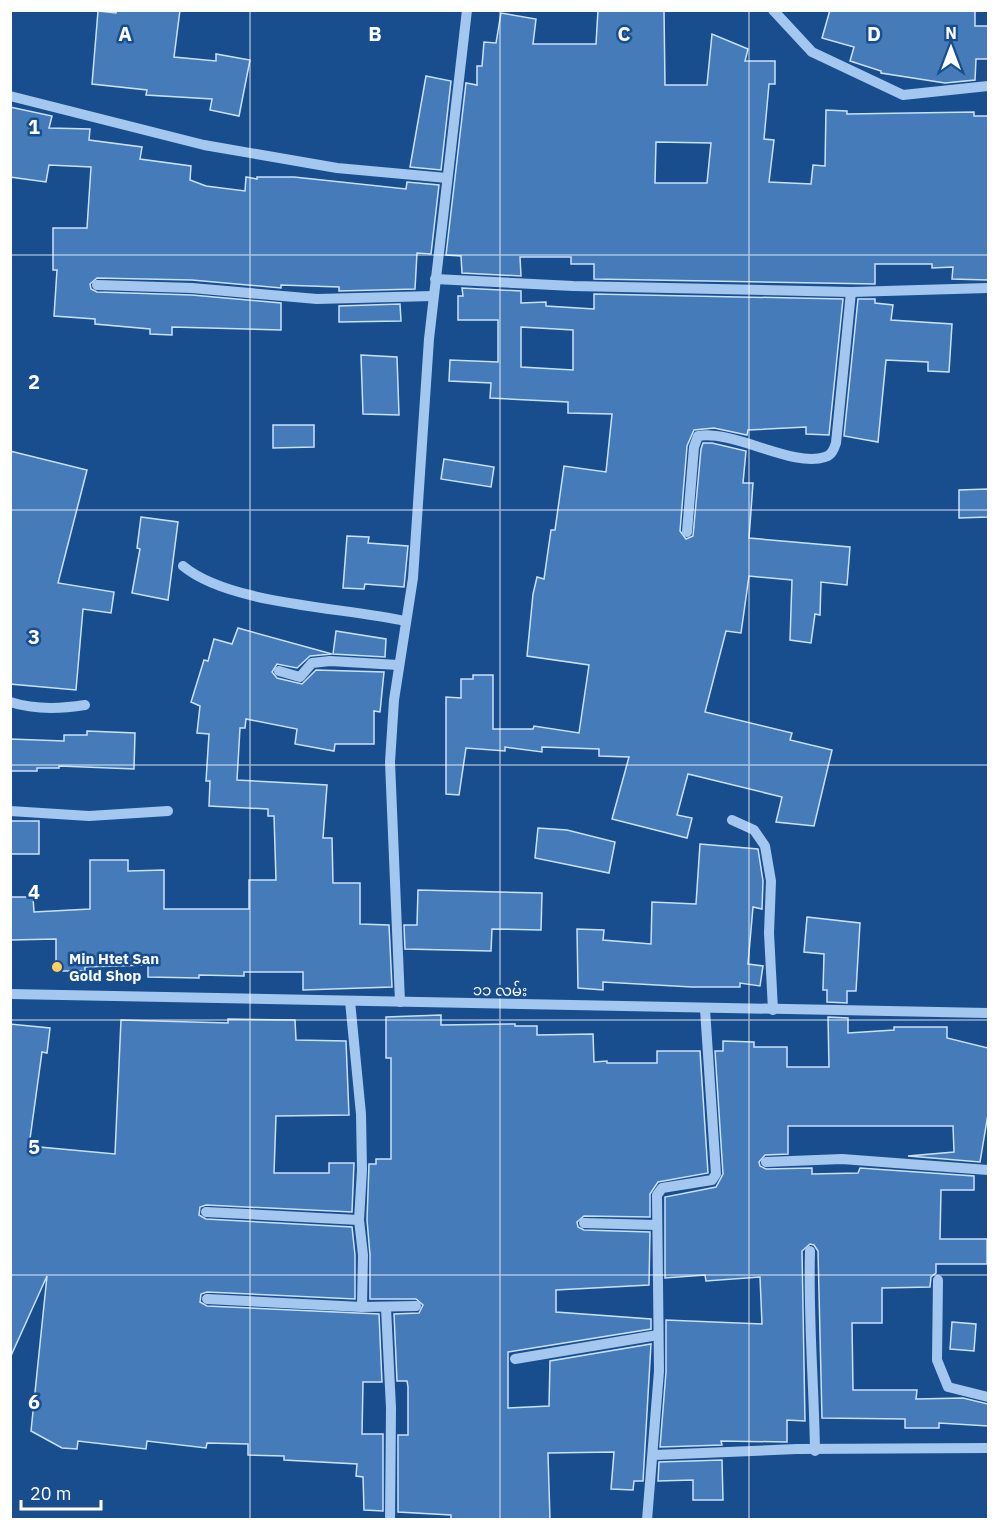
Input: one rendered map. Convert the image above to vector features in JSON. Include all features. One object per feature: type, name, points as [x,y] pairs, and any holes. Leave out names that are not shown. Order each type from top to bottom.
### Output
[{"type":"street","points":[[400,1002],[390,762],[398,665],[415,558],[433,296],[467,10]]},
{"type":"street","points":[[773,10],[812,52],[903,95],[988,86]]},
{"type":"street","points":[[10,96],[204,145],[337,168],[447,178]]},
{"type":"street","points":[[435,279],[573,286],[850,291],[988,288]]},
{"type":"street","points":[[97,285],[192,288],[317,299],[433,296]]},
{"type":"street","points":[[687,532],[694,447],[698,436],[708,434],[743,441],[771,451],[803,457],[824,457],[832,452],[836,443],[850,291]]},
{"type":"street","points":[[183,566],[197,578],[235,590],[405,621]]},
{"type":"street","points":[[279,671],[300,676],[312,663],[330,661],[398,665]]},
{"type":"street","points":[[10,702],[36,708],[85,705]]},
{"type":"street","points":[[10,811],[89,816],[168,811]]},
{"type":"street","points":[[732,820],[754,830],[765,846],[771,881],[769,933],[773,1010]]},
{"type":"street","name":"၁၁ လမ်း","points":[[10,994],[988,1013]]},
{"type":"street","points":[[350,1001],[361,1114],[359,1220],[363,1255],[362,1307]]},
{"type":"street","points":[[647,1520],[659,1371],[657,1195],[662,1188],[702,1183],[712,1180],[716,1174],[705,1009]]},
{"type":"street","points":[[766,1162],[842,1159],[988,1170]]},
{"type":"street","points":[[206,1212],[359,1220]]},
{"type":"street","points":[[584,1223],[656,1225]]},
{"type":"street","points":[[810,1251],[808,1311],[814,1383],[815,1451]]},
{"type":"street","points":[[938,1280],[938,1360],[948,1387],[988,1397]]},
{"type":"street","points":[[207,1299],[386,1308],[416,1306]]},
{"type":"street","points":[[386,1308],[391,1408],[390,1520]]},
{"type":"street","points":[[515,1359],[658,1335]]},
{"type":"street","points":[[654,1455],[988,1448]]},
{"type":"building","points":[[117,10],[180,10],[174,57],[216,61],[216,54],[250,60],[239,116],[210,110],[212,99],[146,95],[147,90],[92,84],[98,11],[116,13]]},
{"type":"building","points":[[598,10],[664,10],[665,85],[707,85],[712,34],[748,49],[745,61],[775,61],[775,84],[769,84],[764,139],[774,140],[769,182],[811,184],[813,165],[825,166],[826,110],[847,111],[847,114],[974,112],[974,116],[988,116],[988,280],[952,279],[953,267],[932,268],[932,264],[875,264],[875,284],[594,279],[594,264],[571,264],[571,257],[520,257],[521,276],[462,273],[461,256],[446,255],[466,83],[477,85],[477,66],[482,66],[484,42],[496,43],[501,13],[536,19],[533,44],[596,44]],"holes":[[[656,142],[711,143],[707,183],[655,183]]]},
{"type":"building","points":[[830,10],[975,10],[975,26],[988,26],[988,59],[976,59],[975,80],[945,83],[881,73],[881,71],[850,61],[854,47],[822,38]]},
{"type":"building","points":[[426,76],[451,81],[441,170],[410,167]]},
{"type":"building","points":[[10,107],[52,116],[49,128],[90,129],[89,140],[142,147],[140,159],[191,166],[190,180],[206,186],[245,191],[246,177],[257,179],[257,177],[294,177],[406,189],[407,182],[439,185],[431,254],[417,253],[415,289],[339,291],[339,287],[281,285],[281,288],[192,280],[97,278],[90,284],[91,289],[97,292],[192,295],[281,303],[281,330],[172,327],[172,335],[150,334],[150,329],[95,324],[95,319],[54,316],[57,270],[53,270],[53,228],[87,228],[91,167],[49,165],[46,182],[10,177]]},
{"type":"building","points":[[462,288],[521,291],[521,303],[546,302],[546,306],[594,309],[594,294],[843,299],[829,435],[806,434],[806,427],[748,430],[747,435],[714,428],[694,430],[687,446],[680,531],[686,539],[693,536],[701,449],[703,443],[712,443],[746,451],[743,483],[753,483],[749,538],[850,547],[847,585],[821,582],[820,615],[815,614],[811,643],[790,640],[792,580],[749,576],[741,633],[726,631],[705,712],[792,733],[790,740],[832,750],[814,826],[776,822],[782,797],[688,774],[677,815],[692,818],[687,838],[612,819],[629,757],[599,756],[599,749],[542,747],[542,752],[505,747],[505,751],[466,748],[459,795],[446,794],[446,697],[461,698],[461,679],[473,679],[473,675],[493,675],[493,729],[533,729],[534,726],[579,733],[589,665],[527,656],[533,594],[537,577],[544,579],[551,530],[555,530],[564,466],[606,472],[612,414],[568,413],[568,402],[490,398],[491,383],[449,381],[450,360],[498,362],[498,320],[458,320],[458,296],[463,296]],"holes":[[[521,327],[573,330],[573,370],[521,367]]]},
{"type":"building","points":[[858,299],[875,299],[875,303],[893,305],[891,320],[952,324],[949,372],[928,371],[928,362],[886,360],[878,442],[844,436]]},
{"type":"building","points":[[400,304],[401,321],[339,322],[339,306]]},
{"type":"building","points":[[361,355],[397,357],[399,415],[363,414]]},
{"type":"building","points":[[273,425],[314,425],[314,447],[273,448]]},
{"type":"building","points":[[10,451],[87,470],[58,583],[114,592],[111,613],[83,609],[76,690],[10,684]]},
{"type":"building","points":[[444,459],[494,467],[491,487],[441,479]]},
{"type":"building","points":[[988,489],[988,517],[959,518],[959,490]]},
{"type":"building","points":[[141,517],[178,522],[168,600],[132,593],[140,549],[137,548]]},
{"type":"building","points":[[347,536],[369,537],[368,543],[408,546],[404,587],[365,584],[364,589],[343,588]]},
{"type":"building","points":[[238,628],[332,654],[310,656],[297,668],[277,664],[272,672],[277,678],[302,684],[316,670],[384,672],[380,712],[374,711],[374,744],[335,744],[334,751],[295,744],[297,729],[246,719],[245,728],[240,728],[237,780],[327,785],[323,838],[332,838],[333,883],[360,883],[360,924],[389,925],[392,987],[303,990],[303,972],[244,972],[244,976],[199,975],[199,978],[148,977],[148,965],[85,967],[85,971],[56,971],[56,939],[10,940],[10,897],[33,897],[34,912],[90,909],[90,860],[128,860],[128,871],[164,870],[164,909],[249,909],[249,880],[276,880],[274,816],[268,816],[268,809],[209,806],[210,781],[206,781],[209,734],[197,733],[200,706],[191,702],[204,660],[208,661],[214,639],[232,644]]},
{"type":"building","points":[[336,631],[386,639],[385,657],[333,654]]},
{"type":"building","points":[[87,731],[135,733],[134,769],[59,766],[59,768],[37,768],[37,771],[10,771],[10,739],[64,741],[64,735],[87,735]]},
{"type":"building","points":[[10,821],[39,821],[39,854],[10,854]]},
{"type":"building","points":[[538,828],[567,830],[615,842],[609,873],[535,858]]},
{"type":"building","points":[[700,844],[758,849],[763,881],[762,909],[753,907],[748,964],[763,966],[760,986],[740,983],[740,987],[692,987],[603,982],[603,990],[578,988],[577,929],[604,930],[603,940],[651,944],[652,902],[696,904]]},
{"type":"building","points":[[418,890],[542,893],[541,930],[492,929],[491,951],[405,949],[404,925],[417,925]]},
{"type":"building","points":[[807,917],[860,923],[856,991],[847,991],[847,1003],[827,1002],[827,990],[823,990],[824,954],[804,952]]},
{"type":"building","points":[[441,1015],[441,1025],[515,1024],[515,1026],[537,1026],[537,1035],[593,1034],[594,1062],[657,1063],[657,1051],[700,1051],[708,1173],[658,1182],[650,1194],[650,1217],[584,1216],[577,1222],[578,1227],[584,1230],[650,1232],[649,1285],[556,1290],[556,1312],[651,1319],[651,1329],[508,1352],[508,1408],[549,1406],[550,1361],[651,1344],[643,1481],[634,1481],[633,1490],[611,1489],[614,1452],[548,1453],[550,1520],[451,1520],[451,1515],[398,1512],[398,1435],[408,1435],[408,1387],[407,1381],[397,1381],[394,1314],[419,1313],[423,1305],[416,1299],[370,1299],[367,1220],[369,1164],[376,1164],[376,1159],[391,1159],[391,1058],[386,1058],[386,1017]]},
{"type":"building","points":[[828,1017],[848,1018],[848,1033],[894,1030],[894,1027],[947,1027],[947,1038],[988,1048],[988,1114],[980,1162],[908,1156],[954,1152],[953,1126],[788,1126],[788,1154],[765,1155],[759,1162],[760,1166],[766,1169],[812,1168],[812,1174],[858,1173],[860,1168],[974,1176],[974,1190],[941,1190],[940,1239],[987,1239],[987,1264],[936,1264],[936,1273],[931,1277],[930,1287],[882,1288],[882,1323],[852,1323],[853,1390],[917,1390],[916,1399],[963,1398],[988,1404],[988,1426],[939,1423],[939,1428],[905,1428],[905,1419],[822,1418],[818,1251],[814,1245],[810,1244],[802,1251],[805,1421],[787,1420],[787,1442],[721,1441],[722,1445],[660,1447],[666,1372],[666,1320],[762,1324],[760,1277],[706,1281],[705,1275],[665,1278],[665,1197],[716,1187],[723,1174],[715,1051],[723,1051],[723,1041],[754,1042],[754,1047],[787,1047],[787,1067],[829,1067]]},
{"type":"building","points":[[228,1019],[295,1020],[296,1040],[346,1041],[349,1115],[276,1116],[274,1173],[329,1173],[329,1163],[354,1163],[352,1212],[206,1205],[200,1207],[199,1215],[206,1219],[352,1227],[355,1255],[355,1299],[207,1292],[201,1294],[200,1302],[207,1306],[379,1314],[382,1382],[363,1382],[362,1434],[383,1434],[383,1511],[364,1510],[363,1477],[356,1476],[357,1464],[284,1460],[284,1456],[248,1455],[248,1444],[207,1443],[206,1448],[147,1441],[146,1449],[78,1441],[77,1449],[62,1448],[31,1431],[47,1276],[10,1358],[10,1024],[50,1028],[47,1053],[42,1052],[29,1146],[115,1154],[121,1020],[228,1023]]},
{"type":"building","points":[[952,1322],[976,1324],[974,1351],[950,1349]]},
{"type":"building","points":[[722,1460],[723,1500],[693,1500],[693,1480],[658,1481],[659,1462]]},
{"type":"place","name":"Min Htet San Gold Shop","points":[[57,967]]}]
